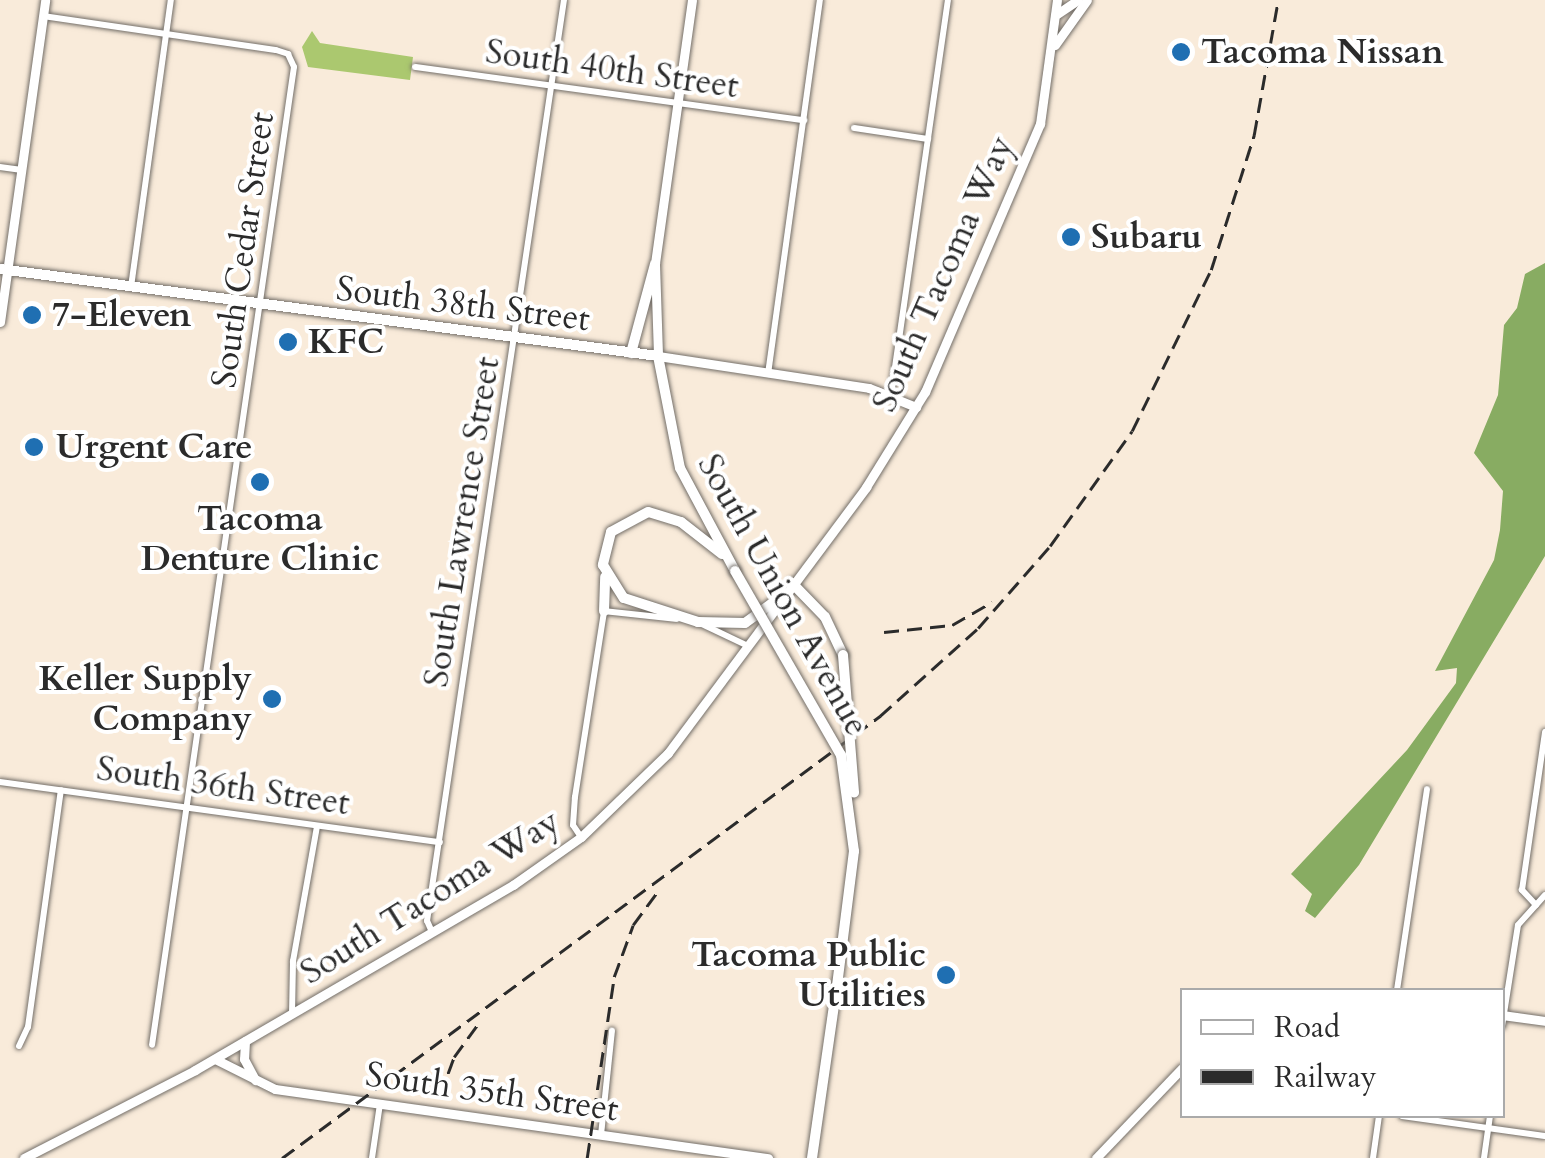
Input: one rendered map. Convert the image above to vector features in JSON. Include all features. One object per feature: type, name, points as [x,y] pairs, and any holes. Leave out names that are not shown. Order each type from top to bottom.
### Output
[{"type":"main road","points":[[0,322],[4,269],[46,0]]},
{"type":"main road","points":[[632,353],[655,264],[692,0]]},
{"type":"main road","name":"South Tacoma Way","points":[[24,1158],[214,1059],[432,932],[581,838],[668,753],[870,482],[916,407],[1020,181],[1040,124],[1056,45],[1058,0]]},
{"type":"main road","points":[[1057,14],[1078,0]]},
{"type":"main road","points":[[1056,45],[1087,0]]},
{"type":"main road","points":[[655,264],[658,356]]},
{"type":"main road","name":"South 38th Street","points":[[4,269],[658,356],[891,395],[916,407]]},
{"type":"main road","name":"South Union Avenue","points":[[658,356],[680,468],[727,558],[827,723],[841,755],[853,824],[812,1158]]},
{"type":"main road","points":[[604,611],[611,532],[639,513],[672,517],[727,558]]},
{"type":"main road","points":[[605,574],[624,598],[698,622],[745,623],[782,596]]},
{"type":"main road","points":[[792,583],[826,617],[843,655],[853,824]]},
{"type":"main road","points":[[1505,1019],[1545,1021]]},
{"type":"main road","points":[[245,1041],[244,1059],[256,1082]]},
{"type":"main road","name":"South 35th Street","points":[[214,1059],[256,1082],[380,1104],[768,1158]]},
{"type":"main road","points":[[1096,1158],[1180,1070]]},
{"type":"street","points":[[131,288],[170,0]]},
{"type":"street","name":"South Lawrence Street","points":[[432,932],[427,921],[517,340],[564,0]]},
{"type":"street","points":[[768,374],[820,0]]},
{"type":"street","points":[[891,395],[948,0]]},
{"type":"street","points":[[43,16],[165,34]]},
{"type":"street","name":"South Cedar Street","points":[[152,1044],[293,77],[290,56],[165,34]]},
{"type":"street","name":"South 40th Street","points":[[414,67],[804,120]]},
{"type":"street","points":[[854,128],[928,139]]},
{"type":"street","points":[[0,167],[22,170]]},
{"type":"street","points":[[581,838],[574,826],[575,797],[604,611],[698,622],[748,646]]},
{"type":"street","points":[[1536,905],[1522,890],[1545,732]]},
{"type":"street","name":"South 36th Street","points":[[0,782],[440,842]]},
{"type":"street","points":[[1397,988],[1427,789]]},
{"type":"street","points":[[19,1046],[28,1027],[61,790]]},
{"type":"street","points":[[292,1014],[292,961],[318,826]]},
{"type":"street","points":[[1505,1007],[1518,926],[1545,895]]},
{"type":"street","points":[[600,1135],[612,1031]]},
{"type":"street","points":[[372,1158],[380,1104]]},
{"type":"street","points":[[1373,1158],[1379,1118]]},
{"type":"street","points":[[1416,1118],[1545,1136]]},
{"type":"street","points":[[1484,1158],[1490,1118]]},
{"type":"green space","points":[[312,31],[320,43],[413,57],[410,80],[308,67],[302,47]]},
{"type":"green space","points":[[1545,263],[1545,556],[1359,865],[1315,918],[1305,911],[1312,894],[1291,874],[1407,750],[1456,683],[1457,668],[1435,671],[1494,560],[1500,530],[1503,491],[1474,453],[1498,395],[1504,325],[1517,308],[1525,274]]},
{"type":"railway","points":[[282,1158],[880,716],[978,628],[1050,546],[1132,431],[1211,270],[1254,135],[1278,0]]},
{"type":"railway","points":[[884,632],[952,625],[992,602]]},
{"type":"railway","points":[[587,1158],[614,977],[633,925],[658,891]]},
{"type":"railway","points":[[440,1095],[454,1057],[477,1025]]},
{"type":"place","name":"Tacoma Nissan","points":[[1181,52]]},
{"type":"place","name":"Subaru","points":[[1071,237]]},
{"type":"place","name":"7-Eleven","points":[[32,315]]},
{"type":"place","name":"KFC","points":[[288,342]]},
{"type":"place","name":"Urgent Care","points":[[34,447]]},
{"type":"place","name":"Tacoma Denture Clinic","points":[[260,482]]},
{"type":"place","name":"Keller Supply Company","points":[[272,699]]},
{"type":"place","name":"Tacoma Public Utilities","points":[[946,975]]}]
